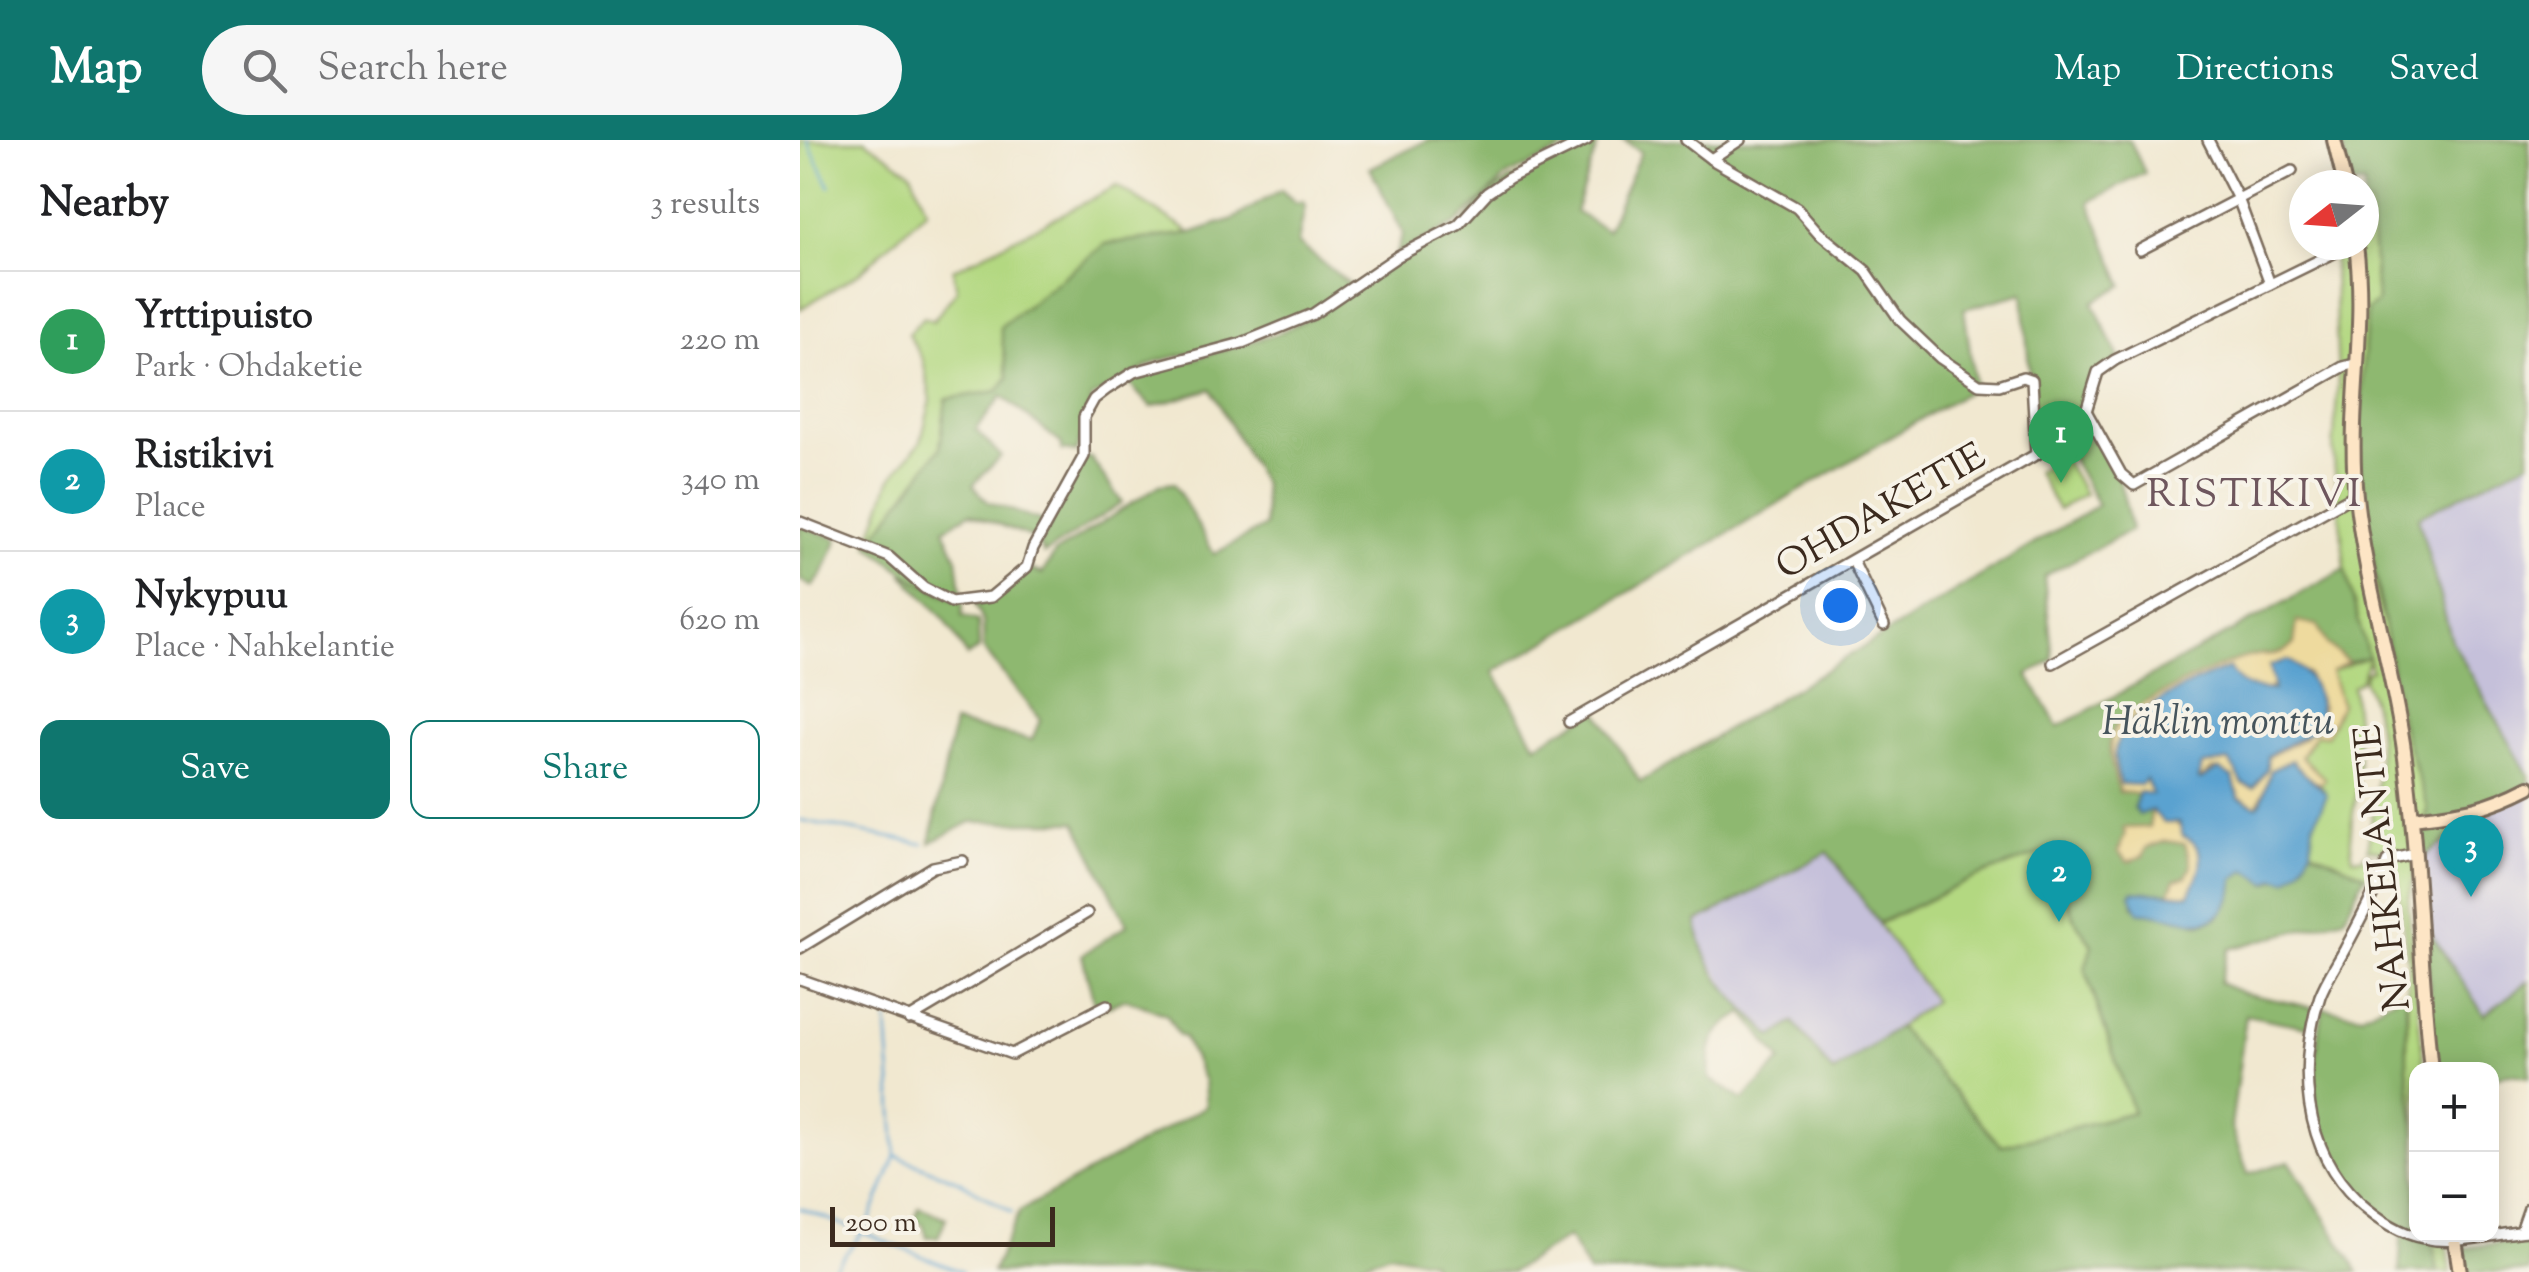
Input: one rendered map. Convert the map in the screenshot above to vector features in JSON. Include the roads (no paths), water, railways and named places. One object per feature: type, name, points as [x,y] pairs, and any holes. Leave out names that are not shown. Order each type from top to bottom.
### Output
[{"type":"main road","points":[[2334,140],[2341,170]]},
{"type":"main road","name":"NAHKELANTIE","points":[[2356,260],[2361,287],[2352,418],[2356,494],[2370,591],[2402,738],[2413,818],[2430,1062]]},
{"type":"main road","points":[[2413,818],[2496,805],[2529,786]]},
{"type":"main road","points":[[2455,1242],[2460,1272]]},
{"type":"street","points":[[800,522],[889,557],[924,588],[951,602],[991,597],[1027,567],[1084,456],[1084,417],[1094,399],[1134,372],[1276,332],[1313,314],[1398,256],[1458,226],[1487,193],[1508,178],[1587,140]]},
{"type":"street","points":[[1686,140],[1797,208],[1818,232],[1866,272],[1900,320],[1940,358],[1979,384],[2000,386],[2023,377],[2032,380],[2036,455]]},
{"type":"street","points":[[1712,159],[1740,140]]},
{"type":"street","points":[[2208,140],[2238,201],[2270,284]]},
{"type":"street","points":[[2140,250],[2289,173]]},
{"type":"street","name":"OHDAKETIE","points":[[1569,722],[2070,435],[2086,410],[2098,372],[2115,360],[2321,260]]},
{"type":"street","points":[[2086,410],[2121,474],[2134,485],[2343,367],[2358,363]]},
{"type":"street","points":[[2052,663],[2356,494]]},
{"type":"street","points":[[1853,561],[1884,626]]},
{"type":"street","points":[[2409,1234],[2372,1214],[2331,1172],[2318,1144],[2309,1108],[2308,1070],[2321,994],[2372,900],[2388,860],[2415,854]]},
{"type":"street","points":[[800,948],[933,867],[964,861]]},
{"type":"street","points":[[910,1019],[1087,913]]},
{"type":"street","points":[[800,979],[1012,1054],[1107,1005]]},
{"type":"street","points":[[2499,1234],[2525,1231],[2529,1208]]},
{"type":"water","name":"Häklin monttu","points":[[2287,660],[2304,672],[2314,688],[2319,707],[2318,728],[2267,756],[2267,769],[2254,788],[2243,784],[2229,761],[2202,765],[2198,778],[2219,769],[2233,778],[2239,798],[2257,806],[2271,770],[2292,760],[2327,795],[2313,826],[2311,850],[2301,868],[2287,880],[2276,878],[2268,883],[2246,870],[2234,879],[2232,895],[2224,910],[2206,921],[2139,912],[2130,895],[2132,891],[2189,895],[2201,862],[2197,848],[2183,836],[2179,823],[2164,823],[2152,810],[2139,815],[2134,808],[2139,792],[2152,794],[2146,779],[2141,785],[2120,784],[2115,756],[2120,737],[2144,711],[2161,700],[2229,668],[2242,684],[2274,690],[2269,666]]},
{"type":"waterway","points":[[807,140],[830,187]]},
{"type":"waterway","points":[[800,820],[923,844]]},
{"type":"waterway","points":[[831,1272],[867,1227],[896,1156],[887,1021]]},
{"type":"waterway","points":[[897,1156],[961,1182],[1012,1212]]},
{"type":"waterway","points":[[800,1208],[962,1272]]},
{"type":"place","name":"Yrttipuisto","points":[[2061,483]]},
{"type":"place","name":"Nykypuu","points":[[2471,897]]},
{"type":"place","name":"Ristikivi","points":[[2059,922]]},
{"type":"district","name":"RISTIKIVI","points":[[2255,492]]}]
